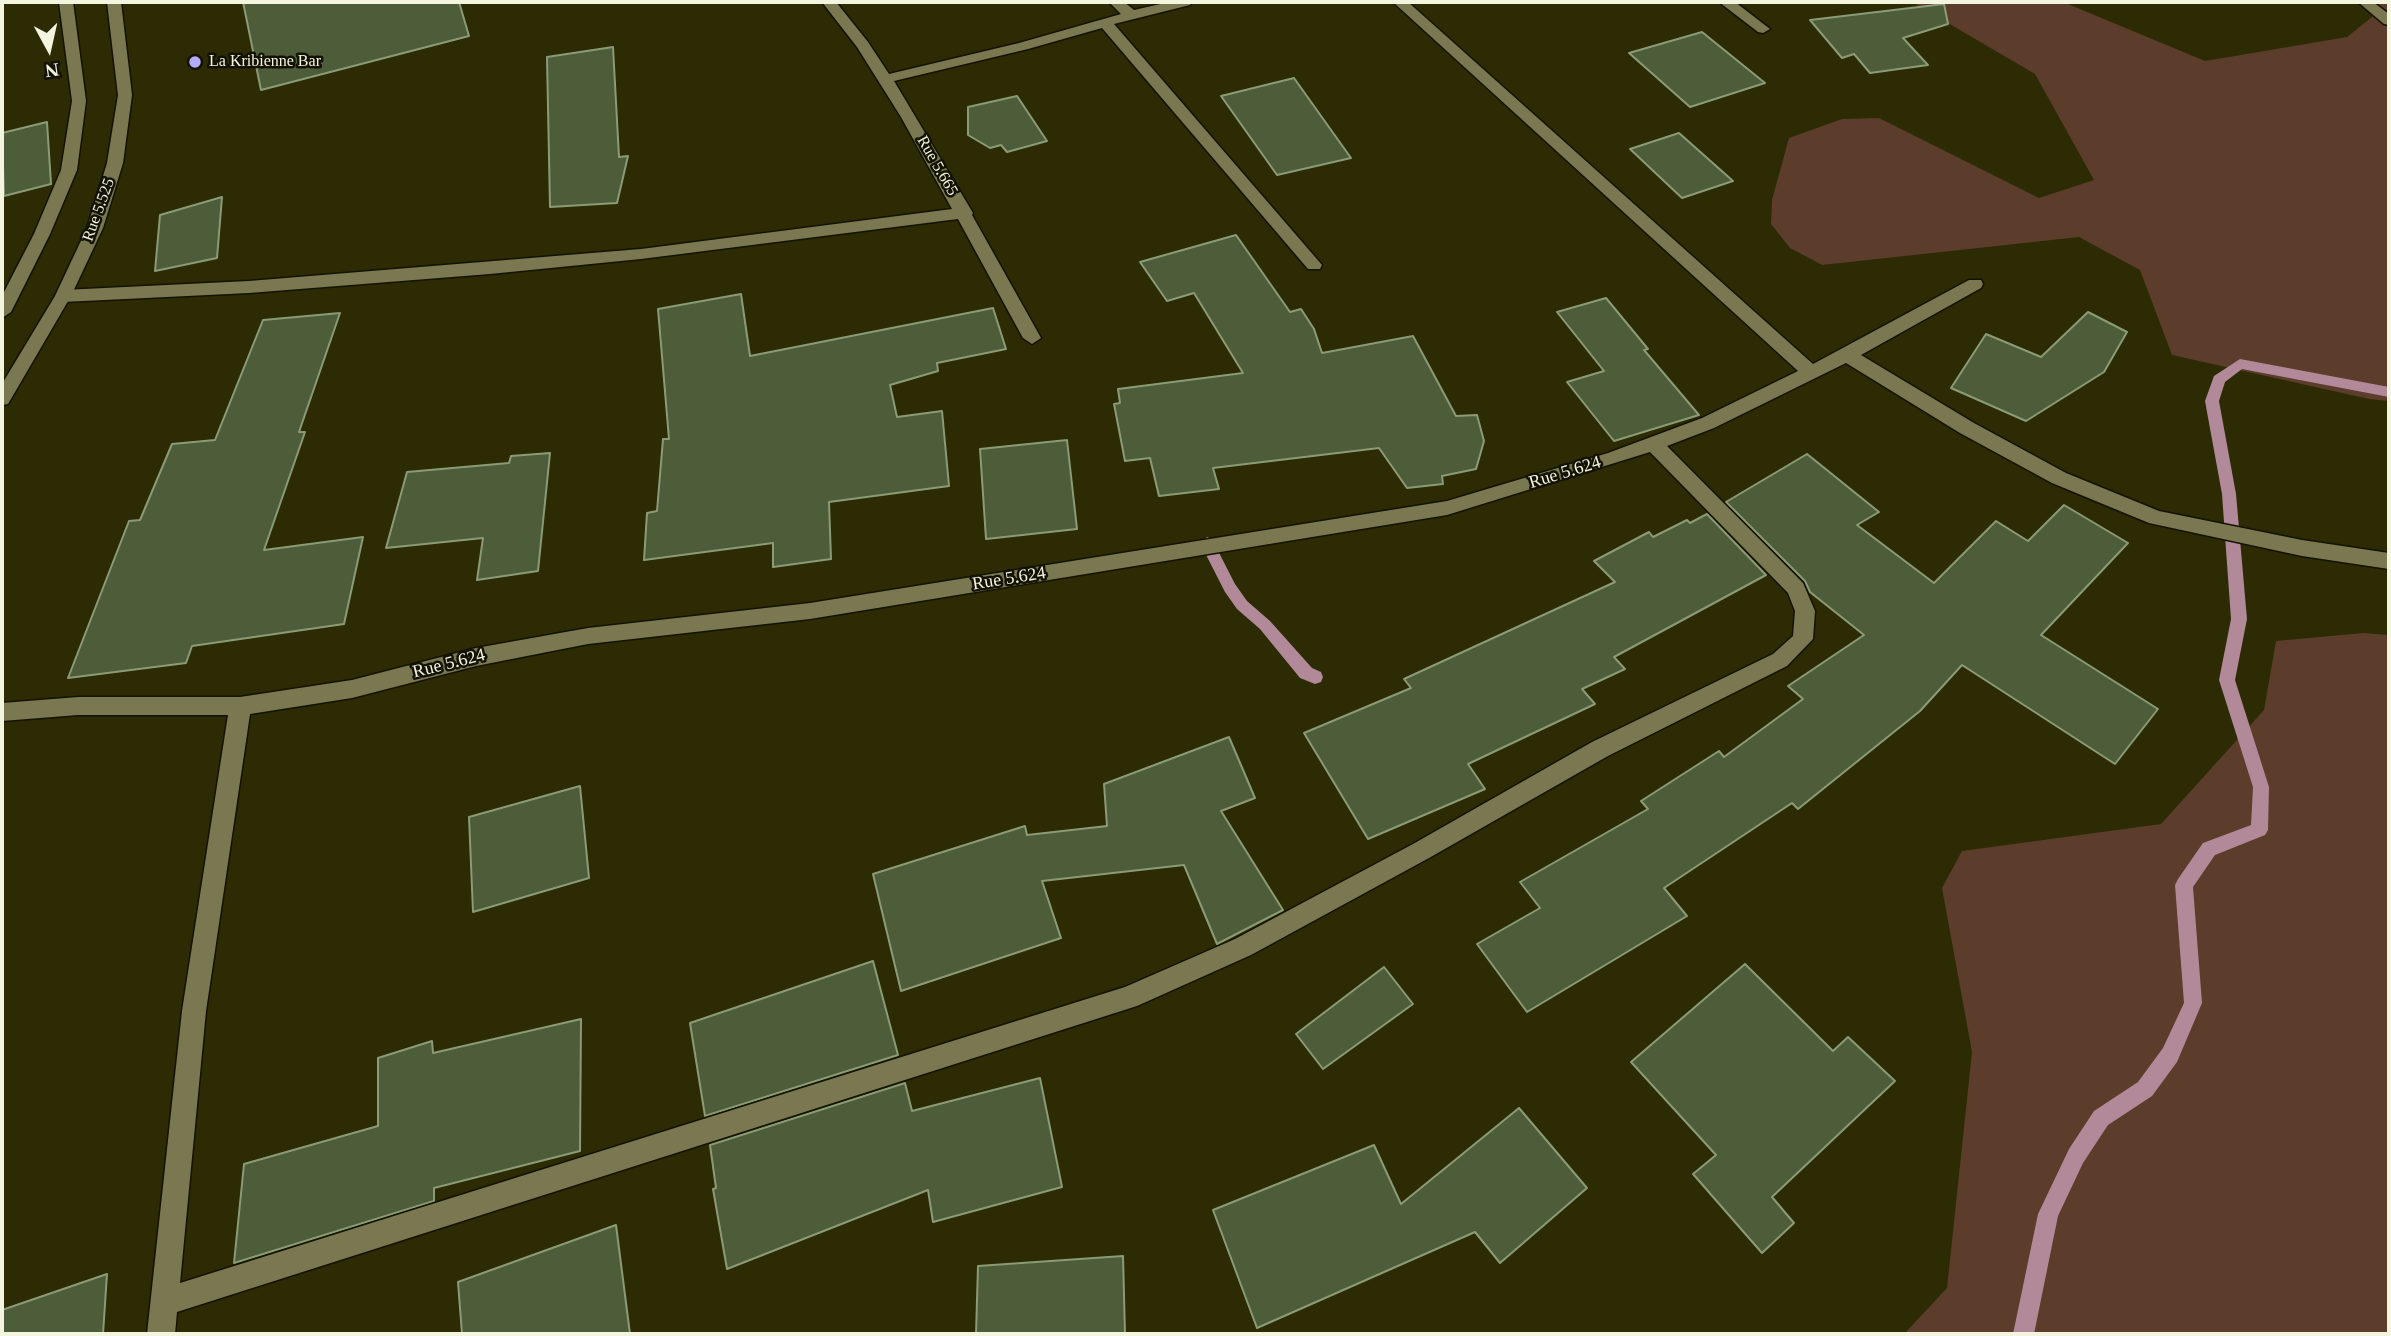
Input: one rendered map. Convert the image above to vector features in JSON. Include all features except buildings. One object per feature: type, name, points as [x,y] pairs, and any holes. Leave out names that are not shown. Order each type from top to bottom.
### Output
[{"type":"street","points":[[5,304],[69,170],[79,101],[66,2]]},
{"type":"street","name":"Rue 5.525","points":[[2,399],[63,296],[95,228],[116,163],[125,94],[114,2]]},
{"type":"street","name":"Rue 5.665","points":[[829,2],[863,45],[885,79],[965,214],[1032,338]]},
{"type":"street","points":[[1116,2],[1131,15]]},
{"type":"street","points":[[885,79],[1023,46],[1185,2]]},
{"type":"street","points":[[1400,2],[1811,373]]},
{"type":"street","points":[[1727,2],[1763,29]]},
{"type":"street","points":[[2365,2],[2389,21]]},
{"type":"street","points":[[1105,22],[1314,265]]},
{"type":"street","points":[[63,296],[248,287],[477,270],[641,254],[965,214]]},
{"type":"street","name":"Rue 5.624","points":[[2,712],[79,706],[240,706],[352,689],[476,657],[589,636],[810,611],[1447,508],[1614,458],[1708,423],[1847,355],[1975,284]]},
{"type":"street","points":[[1847,355],[1967,428],[2059,478],[2156,518],[2302,548],[2389,561]]},
{"type":"street","points":[[164,1302],[1128,998],[1243,947],[1421,851],[1600,749],[1780,660],[1803,639],[1805,611],[1796,589],[1653,443]]},
{"type":"street","points":[[161,1334],[194,1011],[240,706]]},
{"type":"shaded area","points":[[1912,2],[2063,2],[2205,61],[2347,37],[2377,13],[2370,2],[2389,2],[2389,401],[2369,399],[2172,355],[2140,270],[2079,237],[1822,265],[1790,248],[1771,224],[1772,200],[1789,138],[1842,119],[1879,118],[2039,198],[2094,180],[2035,74]]},
{"type":"shaded area","points":[[2363,633],[2389,635],[2389,1334],[1904,1334],[1947,1288],[1972,1052],[1942,888],[1962,851],[2161,824],[2264,710],[2276,641]]},
{"type":"waterway","points":[[2023,1334],[2048,1214],[2076,1156],[2101,1118],[2145,1089],[2170,1055],[2193,1003],[2184,885],[2209,849],[2259,830],[2261,787],[2227,680],[2239,619],[2229,494],[2212,401],[2219,379],[2240,364],[2389,392]]},
{"type":"waterway","points":[[1207,543],[1242,605],[1265,625],[1306,673],[1315,677]]},
{"type":"place","name":"La Kribienne Bar","points":[[195,62]]}]
